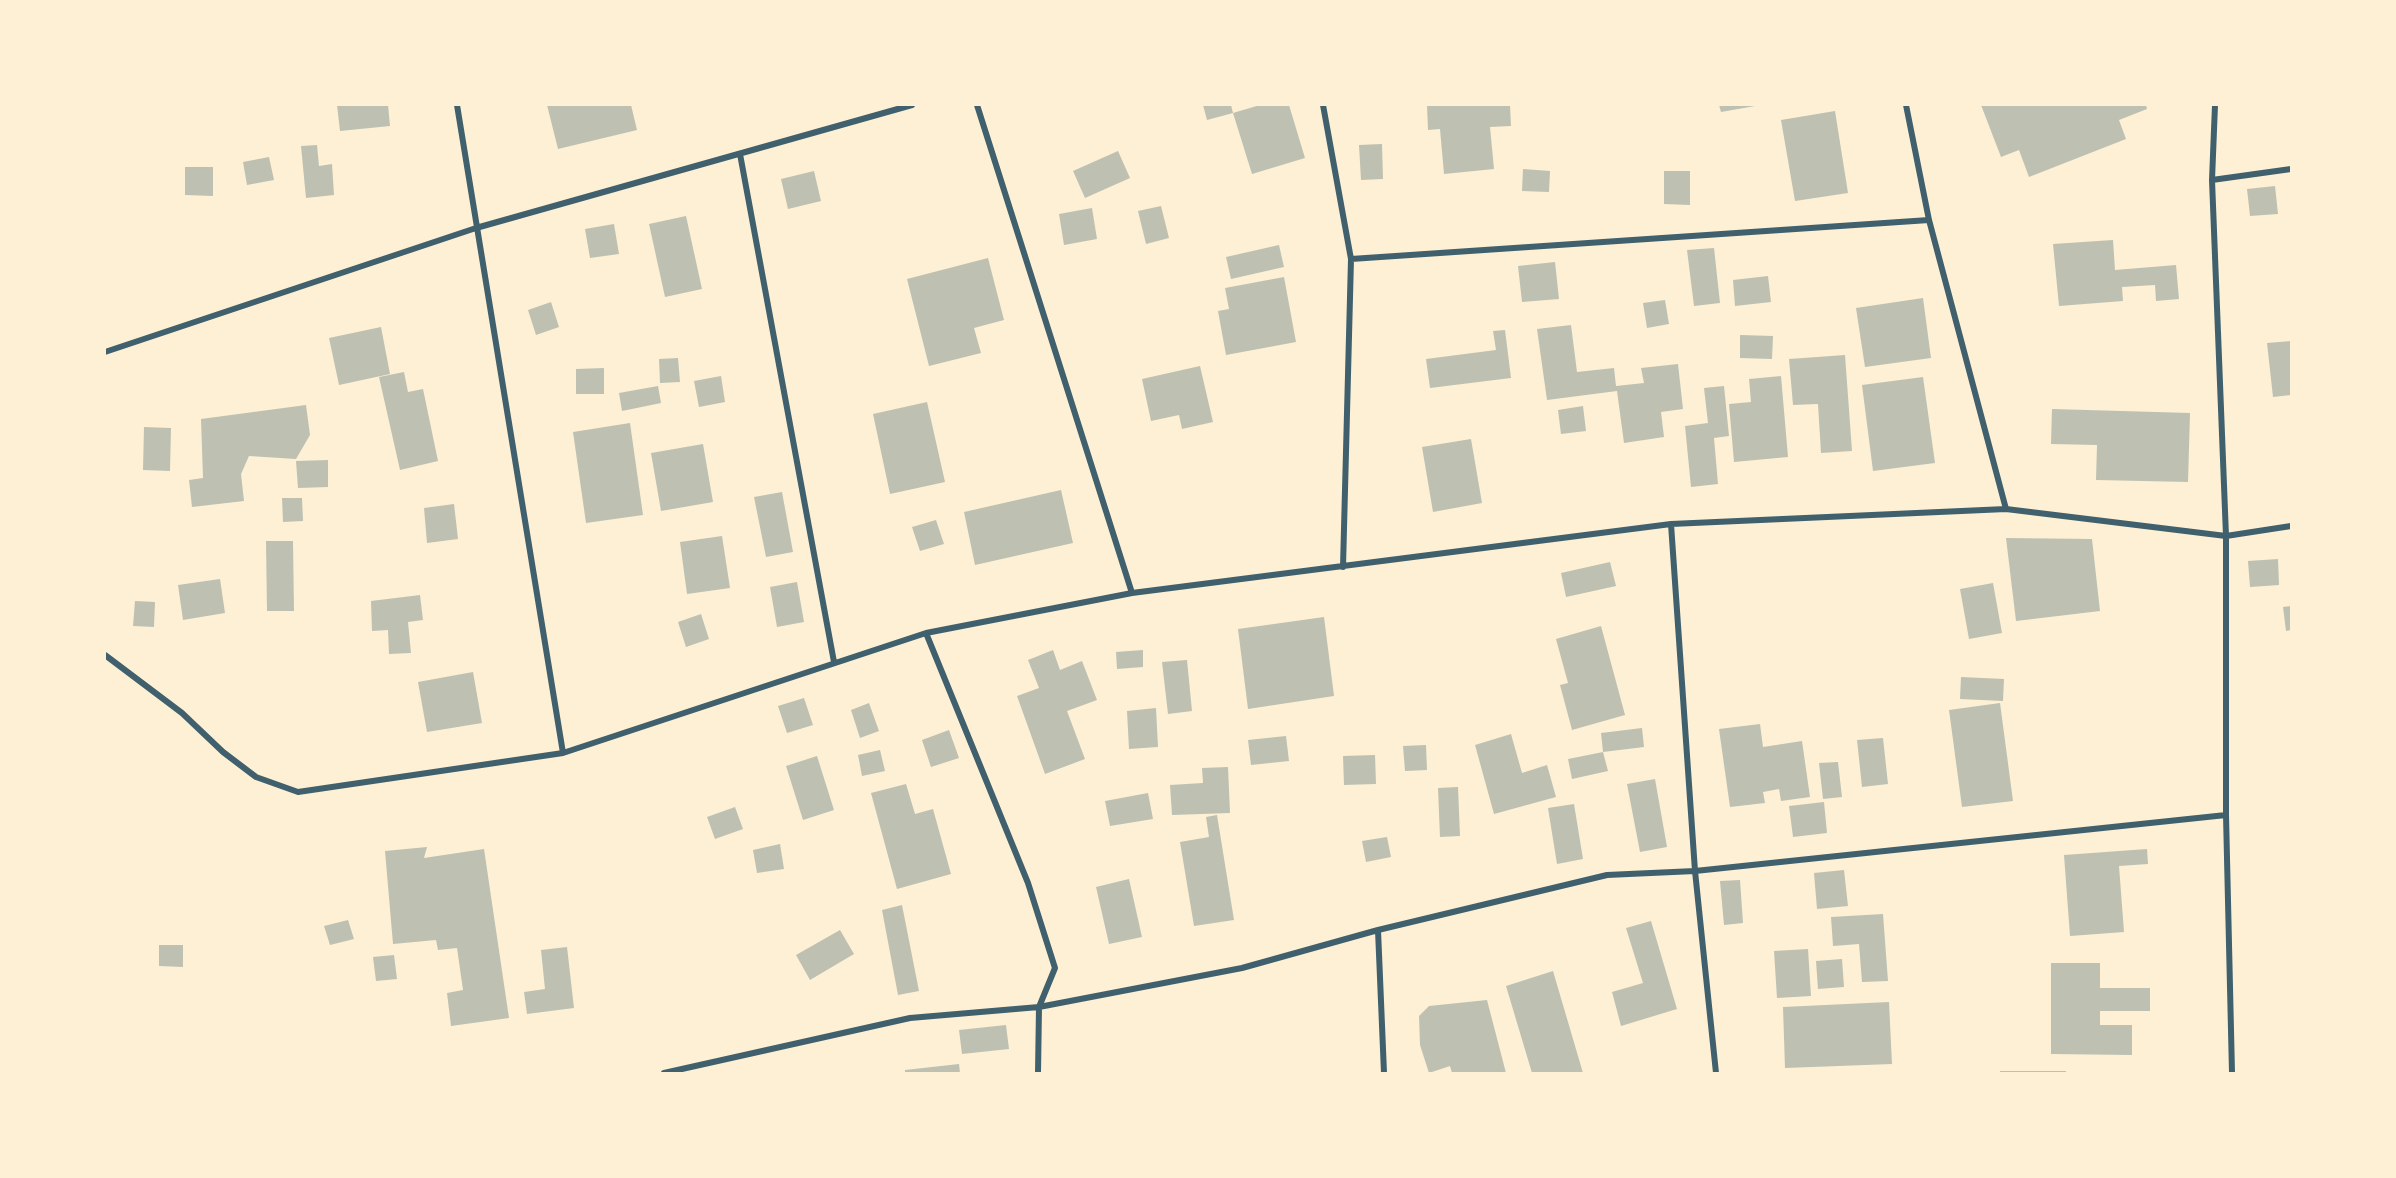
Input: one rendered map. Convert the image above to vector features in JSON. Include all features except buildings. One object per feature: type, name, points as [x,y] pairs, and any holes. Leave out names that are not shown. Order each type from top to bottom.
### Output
[{"type":"street","points":[[457,105],[563,753]]},
{"type":"street","points":[[105,352],[476,228],[912,105]]},
{"type":"street","points":[[977,105],[1132,593]]},
{"type":"street","points":[[1323,105],[1351,259],[1343,567]]},
{"type":"street","points":[[1906,105],[1929,220],[2006,509]]},
{"type":"street","points":[[2215,105],[2212,180],[2226,536],[2226,815],[2232,1073]]},
{"type":"street","points":[[740,154],[834,662]]},
{"type":"street","points":[[2212,180],[2291,169]]},
{"type":"street","points":[[1351,259],[1929,220]]},
{"type":"street","points":[[105,655],[182,713],[223,752],[256,777],[298,792],[563,753],[926,633],[1132,593],[1671,524],[2006,509],[2226,536],[2291,526]]},
{"type":"street","points":[[1671,524],[1695,870],[1716,1073]]},
{"type":"street","points":[[926,633],[1028,883],[1055,968],[1039,1007],[1038,1073]]},
{"type":"street","points":[[664,1073],[910,1018],[1039,1007],[1242,968],[1378,930],[1607,875],[1695,870],[2226,815]]},
{"type":"street","points":[[1378,930],[1384,1073]]}]
